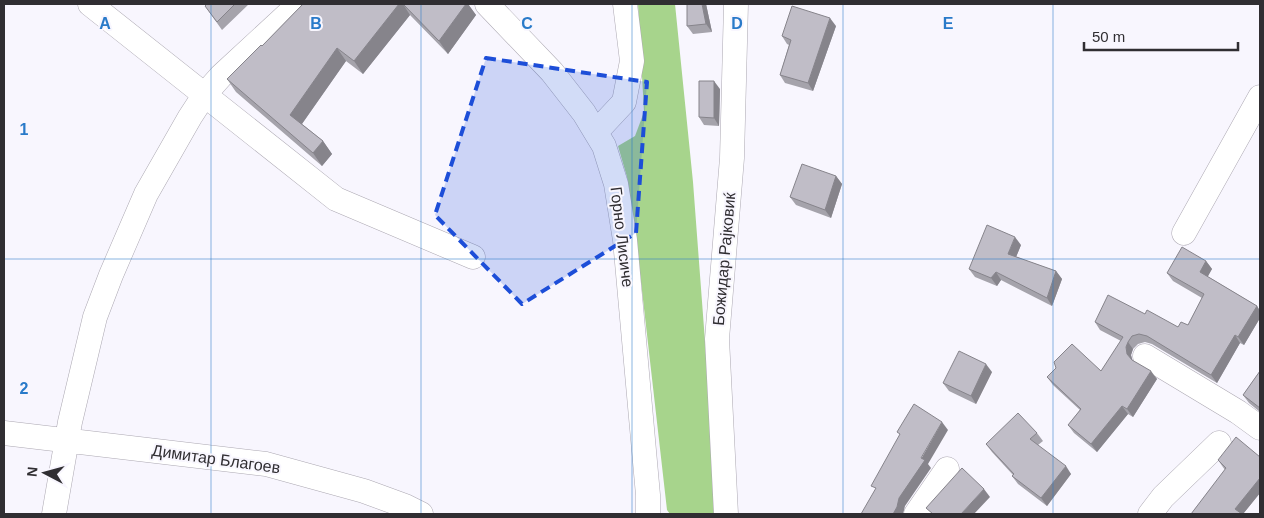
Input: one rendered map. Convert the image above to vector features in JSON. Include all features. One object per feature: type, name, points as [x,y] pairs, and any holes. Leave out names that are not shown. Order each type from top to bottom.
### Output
[{"type":"street","points":[[90,4],[336,198],[473,257]]},
{"type":"street","points":[[54,514],[67,439],[95,317],[146,194],[205,94],[298,4]]},
{"type":"street","name":"Горно Лисиче","points":[[487,4],[552,72],[584,113],[604,146],[616,184],[625,240],[648,495],[648,514]]},
{"type":"street","points":[[596,132],[624,102],[632,61],[625,4]]},
{"type":"street","name":"Божидар Рајковиќ","points":[[731,511],[717,339],[732,158],[736,4]]},
{"type":"street","points":[[1184,233],[1260,97]]},
{"type":"street","points":[[1145,356],[1238,412],[1260,428]]},
{"type":"street","name":"Димитар Благоев","points":[[4,432],[266,464],[364,491],[421,514]]},
{"type":"street","points":[[1150,514],[1163,497],[1219,443]]},
{"type":"street","points":[[916,514],[947,469]]},
{"type":"highlighted area","points":[[486,58],[647,82],[636,233],[522,304],[435,215]]},
{"type":"green space","points":[[638,4],[675,4],[693,182],[718,514],[670,514],[667,510],[627,177],[618,146],[635,136],[644,112]]},
{"type":"building","points":[[207,4],[235,4],[217,22],[205,6]]},
{"type":"building","points":[[303,4],[399,4],[354,61],[337,48],[290,115],[323,141],[313,153],[227,79]]},
{"type":"building","points":[[403,4],[466,4],[439,41]]},
{"type":"building","points":[[687,4],[702,4],[706,24],[687,26]]},
{"type":"building","points":[[792,6],[830,18],[808,83],[780,75],[791,40],[782,36]]},
{"type":"building","points":[[699,81],[714,81],[714,118],[699,117]]},
{"type":"building","points":[[802,164],[836,176],[825,210],[790,197]]},
{"type":"building","points":[[987,225],[1015,237],[1008,254],[1056,271],[1047,298],[996,272],[991,278],[969,269]]},
{"type":"building","points":[[1182,247],[1206,261],[1200,272],[1257,306],[1238,337],[1235,335],[1211,375],[1147,336],[1139,334],[1132,336],[1126,347],[1127,354],[1132,360],[1151,371],[1127,409],[1122,406],[1091,444],[1068,425],[1081,409],[1047,377],[1056,368],[1054,362],[1072,344],[1101,371],[1123,337],[1095,322],[1108,295],[1145,314],[1147,310],[1178,327],[1181,322],[1188,325],[1204,294],[1167,273]]},
{"type":"building","points":[[959,351],[986,364],[971,396],[943,383]]},
{"type":"building","points":[[1260,371],[1260,408],[1243,395]]},
{"type":"building","points":[[914,404],[942,422],[921,458],[925,460],[899,498],[893,514],[861,514],[876,488],[871,486],[900,434],[897,432]]},
{"type":"building","points":[[1018,413],[1037,433],[1030,439],[1066,466],[1041,498],[1012,476],[1014,474],[986,444]]},
{"type":"building","points":[[1236,437],[1260,457],[1260,478],[1235,509],[1242,514],[1191,514],[1226,468],[1218,460]]},
{"type":"building","points":[[962,468],[984,489],[961,514],[933,514],[926,508]]}]
